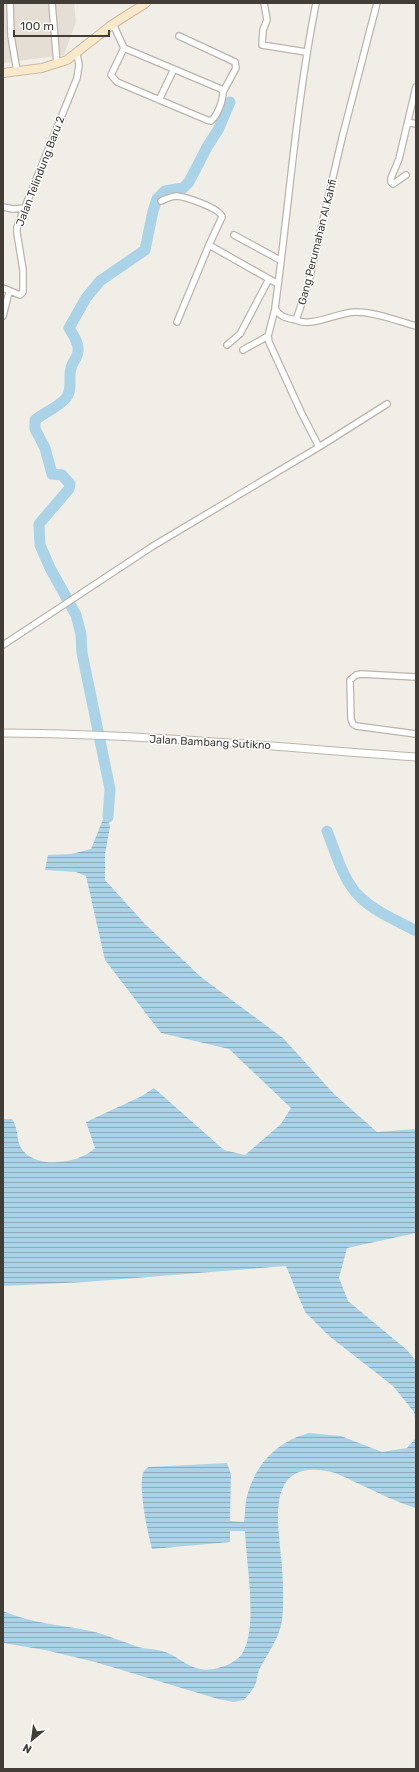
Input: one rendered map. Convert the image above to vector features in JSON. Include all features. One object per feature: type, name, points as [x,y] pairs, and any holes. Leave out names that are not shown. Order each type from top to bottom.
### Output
[{"type":"main road","points":[[3,73],[42,68],[58,64],[77,54],[113,24],[144,3]]},
{"type":"street","points":[[10,3],[11,36],[17,71]]},
{"type":"street","points":[[52,3],[58,64]]},
{"type":"street","points":[[264,3],[267,20],[263,30],[262,45],[306,52]]},
{"type":"street","points":[[316,3],[306,52],[275,308],[268,336],[269,342],[301,412],[319,447]]},
{"type":"street","name":"Gang Perumahan Al Kahfi","points":[[275,308],[278,314],[283,317],[296,320],[308,285],[342,138],[377,3]]},
{"type":"street","points":[[113,24],[124,48],[221,89],[223,92]]},
{"type":"street","points":[[124,48],[111,75],[113,79],[211,121],[215,118],[223,97],[223,92],[236,68],[235,62],[179,36]]},
{"type":"street","name":"Jalan Telindung Baru 2","points":[[9,292],[20,295],[24,289],[23,270],[17,233],[19,222],[77,78],[79,65],[77,54]]},
{"type":"street","points":[[160,100],[174,69]]},
{"type":"street","points":[[406,176],[397,183],[393,184],[391,182],[390,178],[399,159],[416,87]]},
{"type":"street","points":[[408,122],[416,124]]},
{"type":"street","points":[[161,201],[178,196],[194,200],[220,212],[222,217],[208,245],[177,322]]},
{"type":"street","points":[[3,207],[13,209],[25,208]]},
{"type":"street","points":[[234,235],[280,260]]},
{"type":"street","points":[[208,245],[278,284]]},
{"type":"street","points":[[227,345],[240,334],[270,279]]},
{"type":"street","points":[[3,288],[9,292],[3,316]]},
{"type":"street","points":[[296,320],[309,322],[341,314],[357,312],[374,314],[416,326]]},
{"type":"street","points":[[243,350],[268,336]]},
{"type":"street","points":[[3,645],[153,546],[319,447],[387,404]]},
{"type":"street","points":[[416,677],[356,675],[350,680],[350,719],[352,724],[356,726],[416,734]]},
{"type":"street","name":"Jalan Bambang Sutikno","points":[[3,733],[91,735],[342,750],[416,757]]},
{"type":"shaded area","points":[[3,3],[74,3],[76,22],[64,55],[3,63]]},
{"type":"water","points":[[104,817],[108,817],[110,827],[105,854],[105,880],[145,924],[201,977],[283,1038],[334,1094],[377,1132],[416,1129],[416,1233],[347,1248],[339,1278],[348,1301],[407,1350],[416,1361],[416,1425],[414,1412],[393,1386],[329,1336],[305,1312],[286,1266],[85,1282],[3,1286],[3,1119],[12,1119],[16,1127],[19,1145],[28,1155],[36,1160],[46,1162],[68,1161],[79,1158],[95,1148],[86,1122],[142,1096],[154,1088],[224,1150],[245,1155],[281,1124],[291,1108],[229,1049],[161,1033],[105,960],[86,876],[76,872],[45,870],[48,855],[71,854],[91,849]]},
{"type":"water","points":[[309,1433],[341,1436],[382,1452],[407,1448],[415,1439],[416,1434],[416,1508],[393,1500],[334,1473],[306,1470],[292,1476],[284,1486],[279,1500],[278,1516],[283,1580],[282,1621],[276,1640],[259,1670],[254,1687],[244,1700],[234,1702],[218,1699],[95,1662],[45,1650],[3,1643],[3,1611],[25,1619],[95,1632],[138,1647],[162,1651],[195,1668],[205,1670],[218,1668],[236,1660],[243,1652],[250,1626],[250,1593],[245,1531],[230,1531],[230,1542],[152,1549],[142,1497],[142,1477],[144,1471],[149,1467],[227,1463],[231,1474],[230,1521],[244,1522],[246,1500],[254,1476],[260,1466],[276,1449],[286,1442]]},
{"type":"waterway","points":[[108,817],[110,789],[82,653],[81,634],[76,615],[50,568],[40,545],[39,524],[69,489],[70,484],[62,475],[52,474],[45,448],[35,429],[35,420],[60,404],[68,395],[70,387],[70,372],[78,353],[78,345],[69,328],[86,298],[100,281],[145,250],[157,199],[165,191],[183,188],[189,182],[207,147],[218,130],[230,102]]},
{"type":"waterway","points":[[327,831],[344,875],[360,897],[387,916],[416,931]]}]
